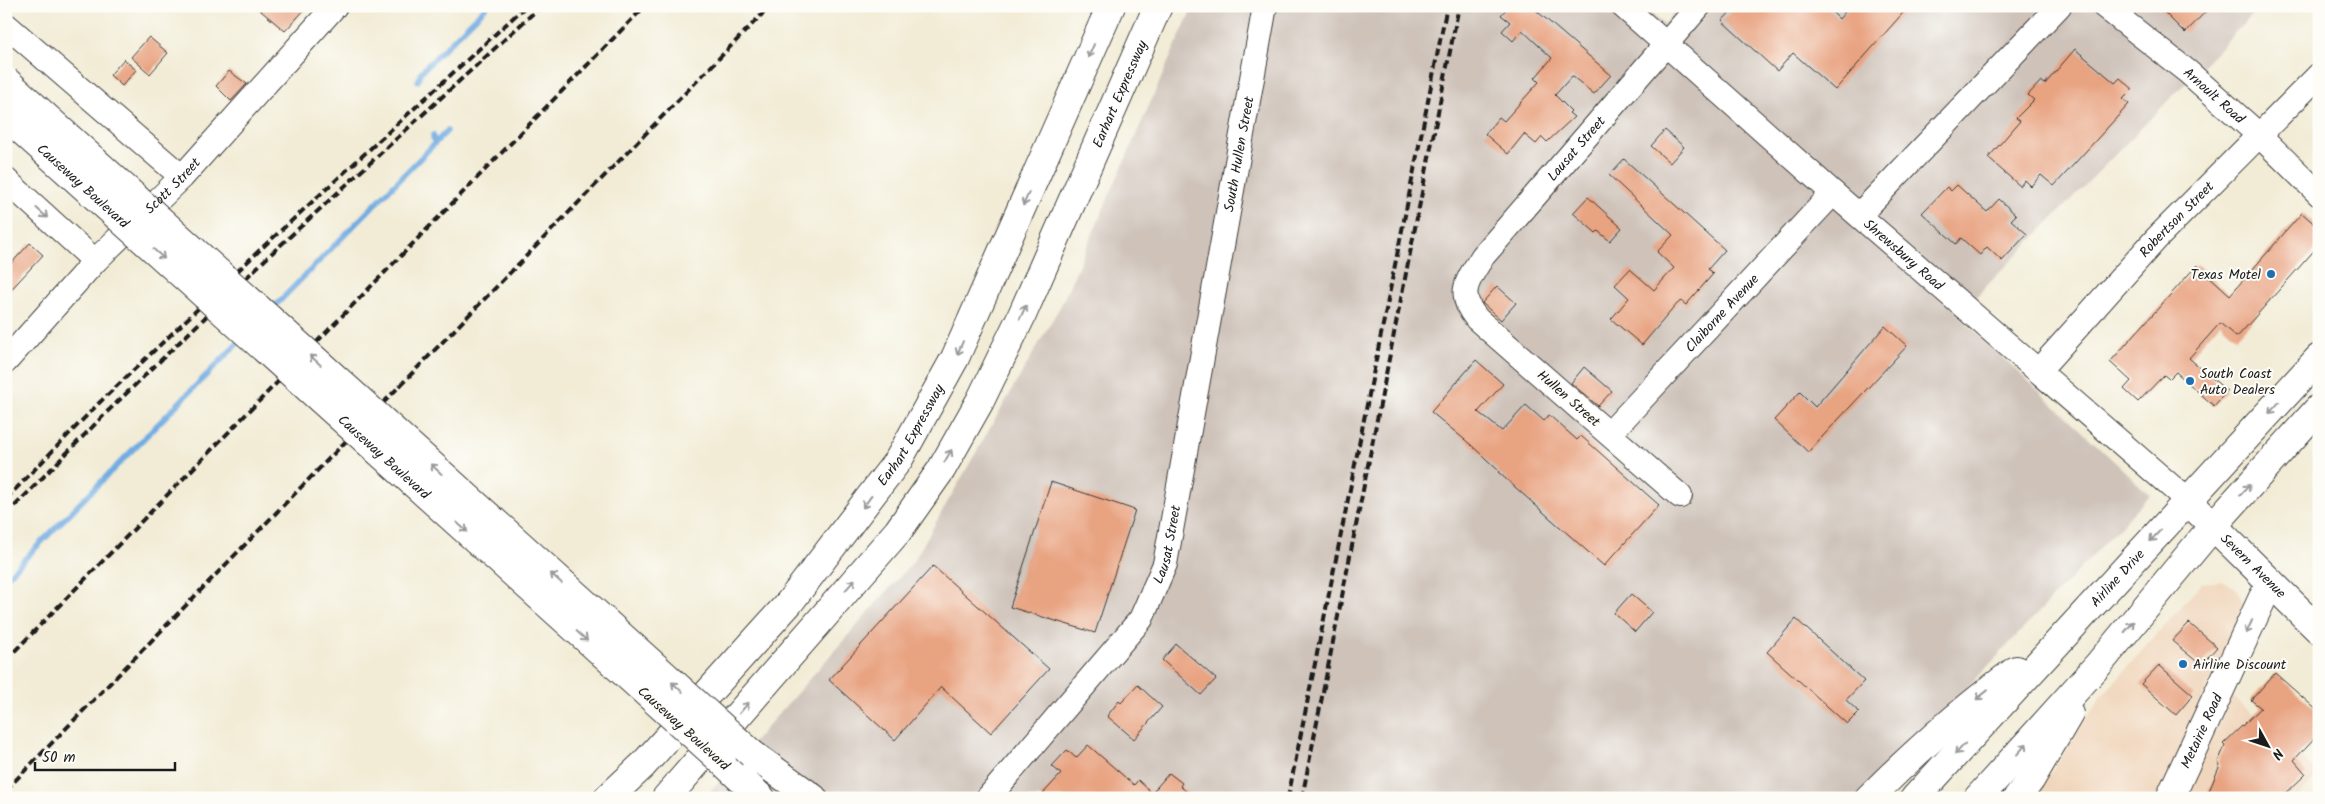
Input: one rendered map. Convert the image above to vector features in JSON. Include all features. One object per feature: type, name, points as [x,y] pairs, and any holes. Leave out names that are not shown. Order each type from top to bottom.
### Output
[{"type":"main road","name":"Earhart Expressway","points":[[608,798],[643,764],[788,604],[899,459],[956,358],[1111,6]]},
{"type":"main road","name":"Earhart Expressway","points":[[666,798],[898,531],[941,470],[980,400],[1022,315],[1158,6]]},
{"type":"main road","name":"Causeway Boulevard","points":[[6,81],[752,754]]},
{"type":"main road","name":"Causeway Boulevard","points":[[6,116],[761,798]]},
{"type":"main road","name":"Airline Drive","points":[[1915,798],[2319,358]]},
{"type":"main road","points":[[1978,798],[2098,664],[2213,526],[2319,408]]},
{"type":"main road","name":"Severn Avenue","points":[[2188,501],[2319,630]]},
{"type":"main road","name":"Metairie Road","points":[[2170,798],[2270,582]]},
{"type":"main road","points":[[1869,798],[1896,770],[1980,696],[2064,636]]},
{"type":"main road","points":[[2017,798],[2031,779],[2098,664]]},
{"type":"main road","points":[[752,754],[800,798]]},
{"type":"main road","points":[[752,754],[814,798]]},
{"type":"main road","points":[[722,762],[755,798]]},
{"type":"street","name":"Scott Street","points":[[6,361],[95,261],[182,177],[335,6]]},
{"type":"street","name":"South Hullen Street","points":[[1224,236],[1265,6]]},
{"type":"street","name":"Shrewsbury Road","points":[[1623,6],[1833,193],[1860,214],[2188,501]]},
{"type":"street","name":"Lausat Street","points":[[1464,297],[1468,279],[1483,256],[1699,6]]},
{"type":"street","points":[[1860,214],[2059,6]]},
{"type":"street","name":"Arnoult Road","points":[[2104,6],[2188,72],[2259,135],[2319,194]]},
{"type":"street","points":[[6,26],[182,177]]},
{"type":"street","name":"Robertson Street","points":[[2039,370],[2156,239],[2319,75]]},
{"type":"street","points":[[6,180],[95,261]]},
{"type":"street","name":"Claiborne Avenue","points":[[1610,433],[1833,193]]},
{"type":"street","name":"Lausat Street","points":[[988,798],[1141,619],[1165,564],[1224,236]]},
{"type":"street","name":"Hullen Street","points":[[1464,297],[1469,309],[1477,319],[1680,496]]},
{"type":"shaded area","points":[[1193,6],[1641,6],[1664,24],[1680,6],[2261,6],[1958,315],[2150,495],[1863,798],[704,798],[913,562],[1061,305]]},
{"type":"shaded area","points":[[2224,581],[2236,588],[2244,604],[2159,798],[2034,798],[2101,697],[2202,583]]},
{"type":"shaded area","points":[[2232,696],[2319,773],[2298,798],[2185,798]]},
{"type":"building","points":[[255,6],[308,6],[285,31]]},
{"type":"building","points":[[1509,6],[1531,6],[1611,75],[1594,94],[1572,76],[1555,95],[1571,111],[1569,113],[1574,117],[1547,142],[1542,137],[1536,144],[1524,134],[1508,154],[1485,134],[1499,117],[1504,121],[1539,82],[1535,78],[1552,58],[1522,30],[1513,41],[1502,31],[1510,22],[1501,15]]},
{"type":"building","points":[[1736,6],[1826,6],[1839,19],[1850,6],[1909,6],[1835,90],[1793,53],[1777,71],[1722,21]]},
{"type":"building","points":[[2158,6],[2211,6],[2185,33]]},
{"type":"building","points":[[149,37],[168,53],[150,74],[131,57]]},
{"type":"building","points":[[2075,49],[2115,83],[2120,78],[2133,89],[2123,99],[2129,104],[2054,186],[2041,175],[2031,186],[2025,180],[2020,186],[1988,158],[2020,121],[2016,118],[2034,100],[2028,95],[2041,81],[2045,84]]},
{"type":"building","points":[[124,59],[136,70],[122,86],[110,75]]},
{"type":"building","points":[[229,71],[247,84],[231,101],[216,86]]},
{"type":"building","points":[[1665,130],[1684,147],[1670,163],[1651,146]]},
{"type":"building","points":[[1624,159],[1725,250],[1708,269],[1713,274],[1686,305],[1681,301],[1677,304],[1642,345],[1611,319],[1629,298],[1615,285],[1630,269],[1654,290],[1674,268],[1657,252],[1673,235],[1609,175]]},
{"type":"building","points":[[1957,185],[1987,212],[1999,199],[2016,215],[2011,220],[2027,234],[2002,261],[1987,247],[1980,255],[1961,238],[1956,244],[1922,213],[1947,187],[1951,191]]},
{"type":"building","points":[[1588,197],[1622,228],[1610,241],[1598,231],[1596,233],[1573,213]]},
{"type":"building","points":[[2302,213],[2319,228],[2319,245],[2239,335],[2236,337],[2220,323],[2189,358],[2227,391],[2214,406],[2176,372],[2169,379],[2164,375],[2138,402],[2124,389],[2131,381],[2110,362],[2197,265],[2230,295]]},
{"type":"building","points":[[30,243],[43,255],[6,295],[6,269]]},
{"type":"building","points":[[1497,286],[1516,303],[1501,320],[1482,303]]},
{"type":"building","points":[[1885,326],[1907,346],[1808,452],[1774,420],[1800,392],[1815,407]]},
{"type":"building","points":[[1476,360],[1503,384],[1478,412],[1502,431],[1526,405],[1544,421],[1549,415],[1577,440],[1581,436],[1659,505],[1604,566],[1498,472],[1470,444],[1431,412]]},
{"type":"building","points":[[1584,367],[1612,391],[1598,406],[1571,383]]},
{"type":"building","points":[[1051,482],[1135,510],[1095,633],[1010,607]]},
{"type":"building","points":[[933,566],[1049,669],[991,733],[941,687],[895,740],[829,680]]},
{"type":"building","points":[[1631,594],[1652,612],[1635,632],[1614,613]]},
{"type":"building","points":[[1796,619],[1864,681],[1846,700],[1859,712],[1847,724],[1767,652]]},
{"type":"building","points":[[2189,623],[2217,647],[2201,665],[2172,641]]},
{"type":"building","points":[[1176,644],[1216,679],[1201,695],[1162,660]]},
{"type":"building","points":[[2159,665],[2193,695],[2176,715],[2141,684]]},
{"type":"building","points":[[2275,673],[2319,712],[2319,733],[2294,760],[2306,774],[2281,798],[2206,798],[2220,765],[2218,762],[2225,746],[2223,744],[2261,708],[2251,700]]},
{"type":"building","points":[[1138,685],[1162,707],[1134,739],[1107,716],[1119,701],[1121,703]]},
{"type":"building","points":[[1088,745],[1134,785],[1138,780],[1152,793],[1169,773],[1182,783],[1180,786],[1194,798],[1039,798],[1061,774],[1052,766],[1067,750],[1076,758]]},
{"type":"waterway","points":[[418,81],[421,72],[487,6]]},
{"type":"waterway","points":[[271,310],[447,131]]},
{"type":"waterway","points":[[433,135],[434,144]]},
{"type":"waterway","points":[[6,578],[242,339]]},
{"type":"railway","points":[[6,499],[99,403],[264,246],[526,6]]},
{"type":"railway","points":[[6,515],[107,412],[272,253],[541,6]]},
{"type":"railway","points":[[6,660],[645,6]]},
{"type":"railway","points":[[6,790],[770,6]]},
{"type":"railway","points":[[1288,798],[1447,6]]},
{"type":"railway","points":[[1302,798],[1459,6]]},
{"type":"place","name":"Texas Motel","points":[[2271,274]]},
{"type":"place","name":"South Coast Auto Dealers","points":[[2190,381]]},
{"type":"place","name":"Airline Discount","points":[[2183,664]]}]
